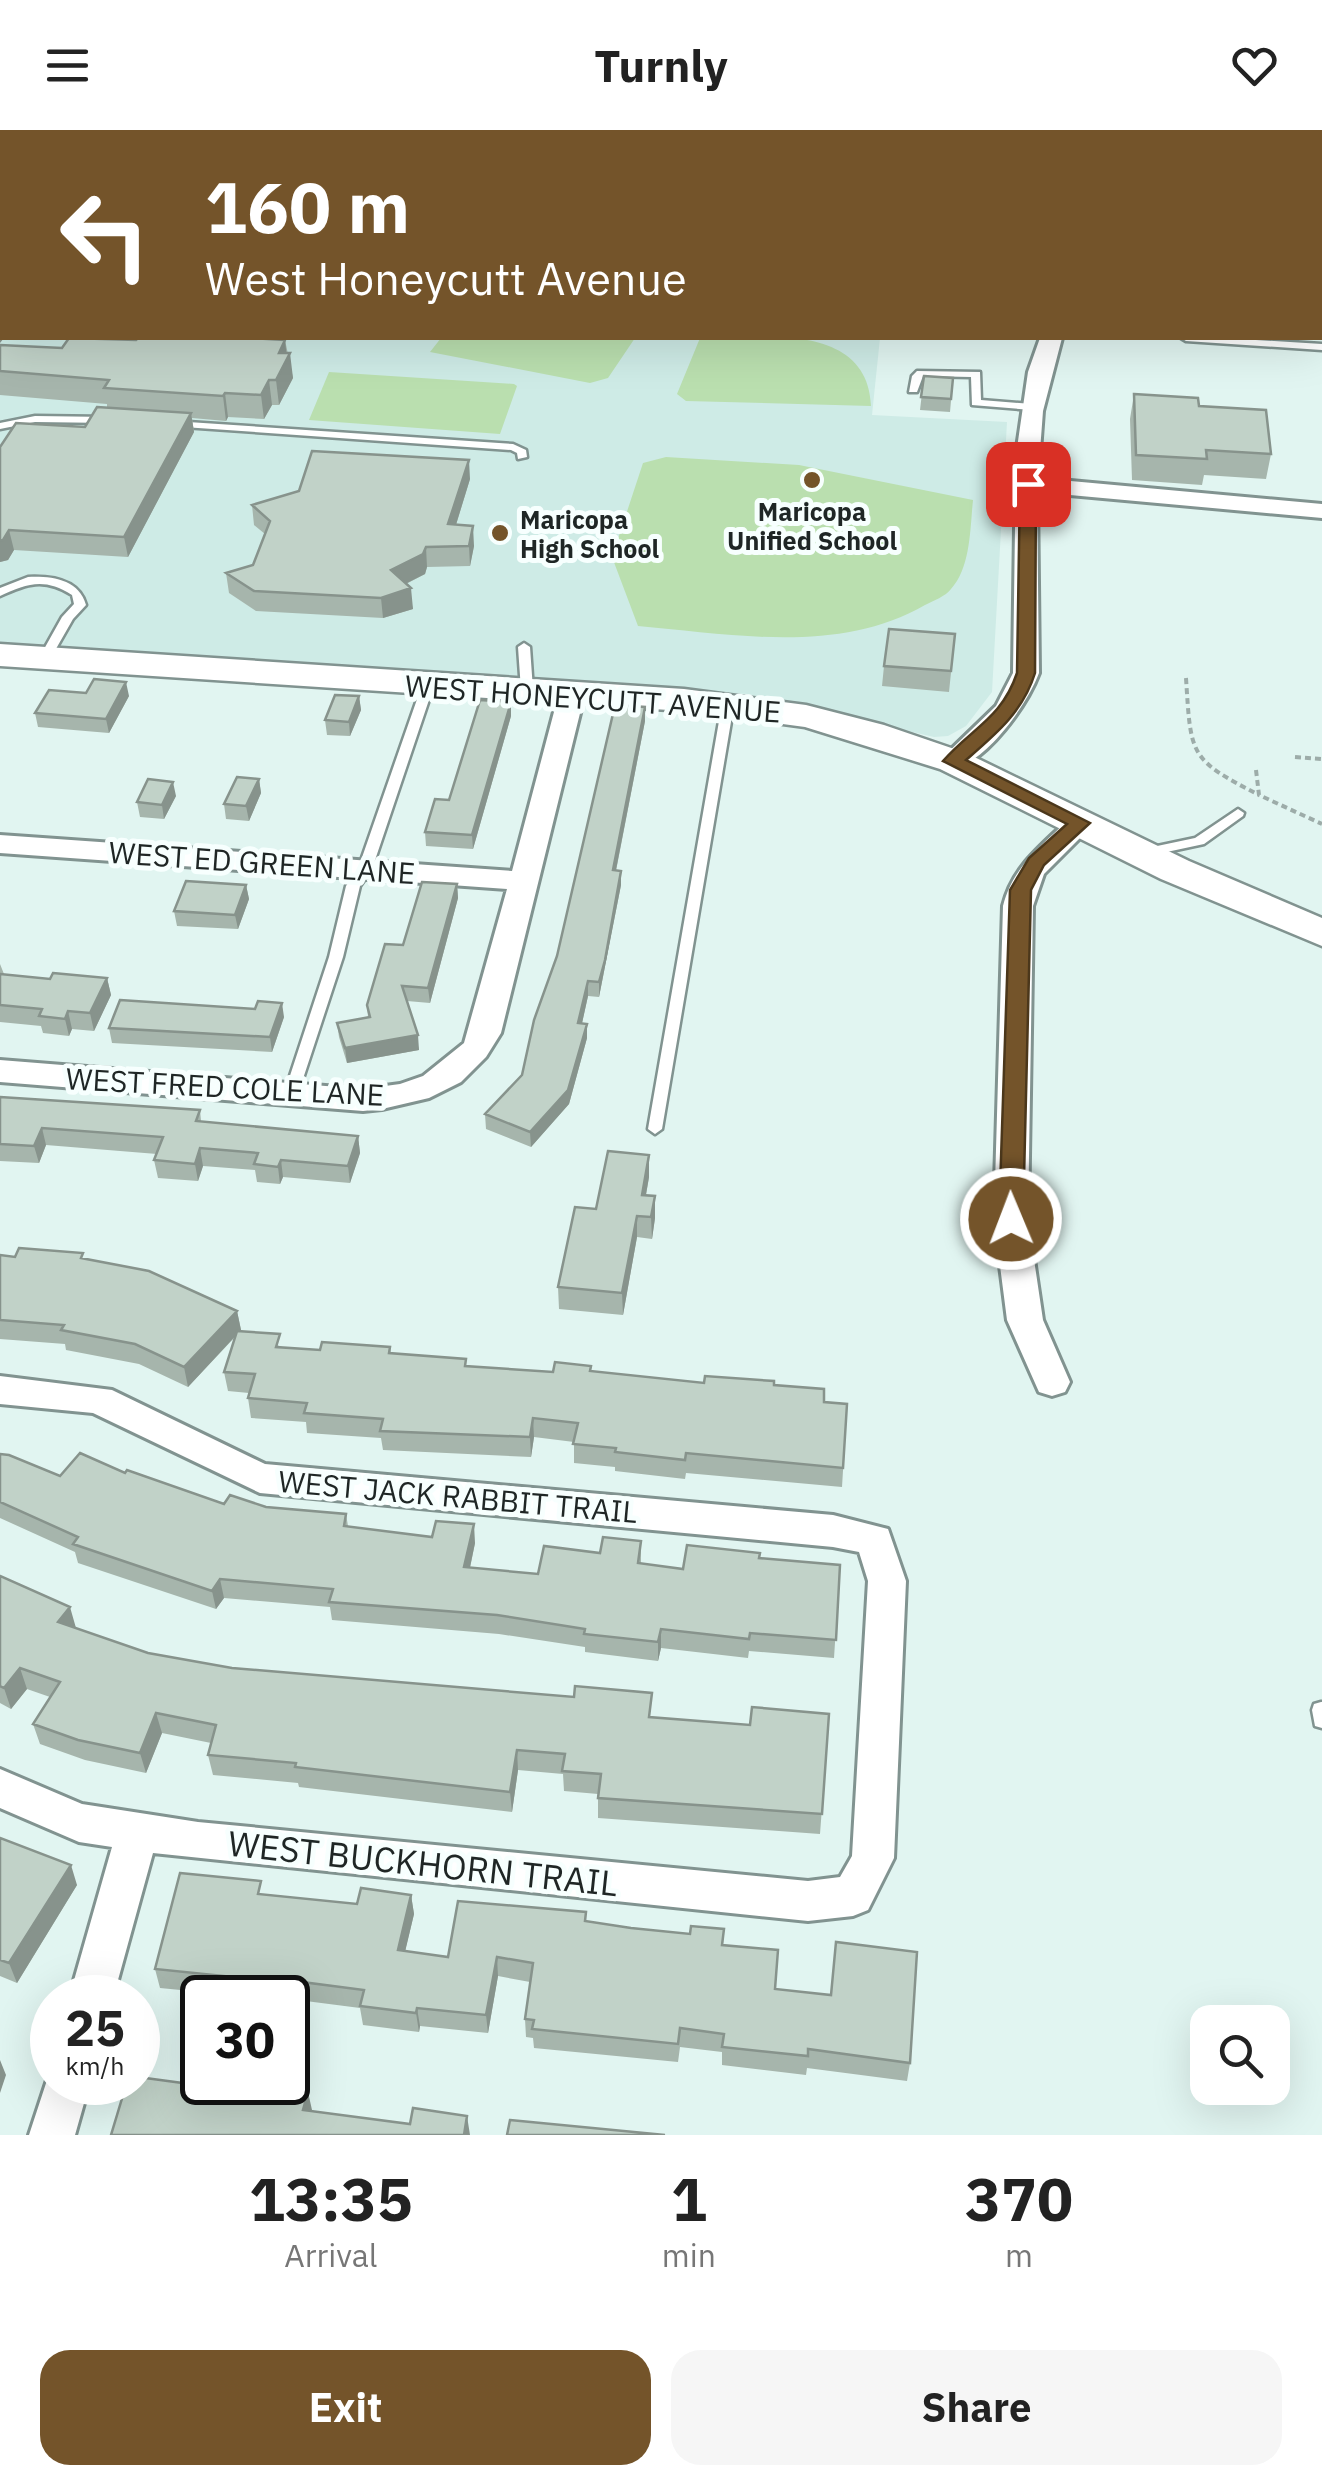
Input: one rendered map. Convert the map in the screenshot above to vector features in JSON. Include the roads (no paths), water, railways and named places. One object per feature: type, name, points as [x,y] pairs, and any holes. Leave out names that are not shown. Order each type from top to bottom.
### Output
[{"type":"street","points":[[953,761],[1000,721],[1020,692],[1026,673],[1032,407],[1040,360],[1050,340]]},
{"type":"street","points":[[1028,484],[1322,511]]},
{"type":"street","name":"WEST HONEYCUTT AVENUE","points":[[0,656],[728,704],[840,724],[953,761],[1142,854],[1322,933]]},
{"type":"street","points":[[524,881],[572,693]]},
{"type":"street","points":[[1052,1382],[1025,1320],[1011,1219],[1018,906],[1020,890],[1036,862],[1080,823]]},
{"type":"street","name":"WEST ED GREEN LANE","points":[[0,844],[524,881]]},
{"type":"street","name":"WEST FRED COLE LANE","points":[[0,1072],[385,1098],[446,1078],[469,1060],[486,1033],[524,881]]},
{"type":"street","name":"WEST JACK RABBIT TRAIL","points":[[0,1390],[100,1400],[173,1439],[260,1478],[833,1530],[874,1540],[887,1582],[873,1858],[853,1896]]},
{"type":"street","name":"WEST BUCKHORN TRAIL","points":[[0,1788],[79,1823],[198,1842],[808,1901],[853,1896]]},
{"type":"street","points":[[98,1975],[138,1832]]},
{"type":"street","points":[[52,2135],[60,2105]]},
{"type":"lane","points":[[1236,340],[1322,347]]},
{"type":"lane","points":[[913,390],[922,373],[976,374],[976,403],[1032,407]]},
{"type":"lane","points":[[0,426],[34,418],[130,421]]},
{"type":"lane","points":[[150,422],[513,448],[522,456]]},
{"type":"lane","points":[[0,592],[24,580],[51,582],[77,594],[80,605],[68,617],[46,658]]},
{"type":"lane","points":[[524,648],[527,690]]},
{"type":"lane","points":[[290,1094],[336,956],[353,886],[365,869],[428,684]]},
{"type":"lane","points":[[654,1129],[728,704]]},
{"type":"lane","points":[[1142,854],[1198,841],[1238,812]]},
{"type":"lane","points":[[1198,841],[1200,881]]},
{"type":"place","name":"Maricopa Unified School","points":[[812,480]]},
{"type":"place","name":"Maricopa High School","points":[[500,533]]}]
